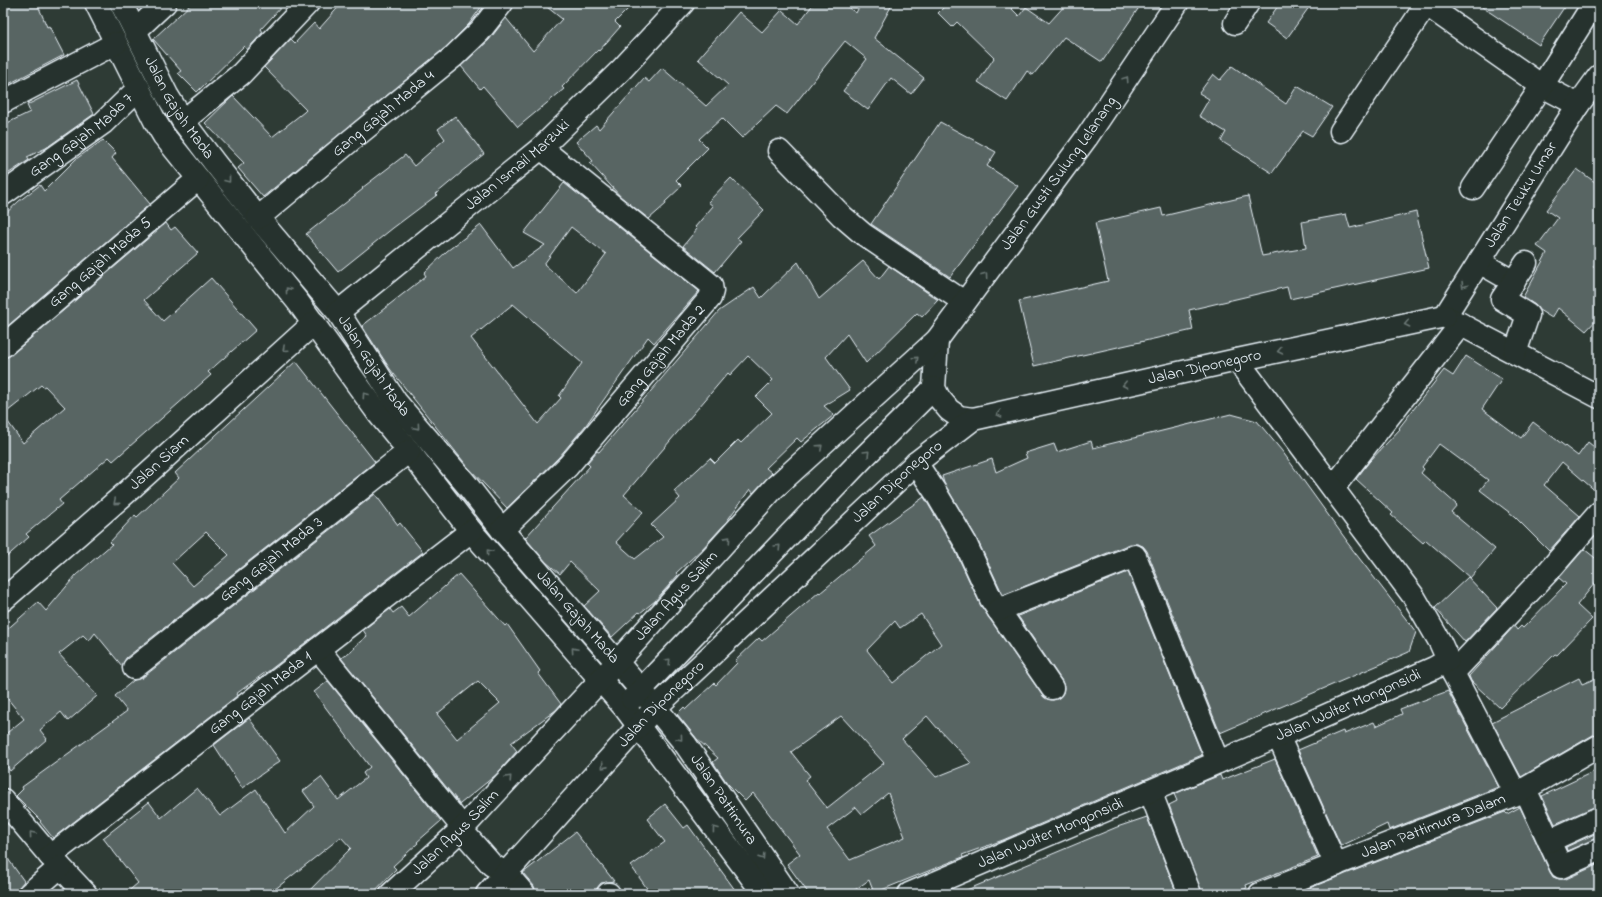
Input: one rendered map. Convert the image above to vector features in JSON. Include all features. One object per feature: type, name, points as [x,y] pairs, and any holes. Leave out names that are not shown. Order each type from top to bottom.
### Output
[{"type":"street","name":"Jalan Gajah Mada","points":[[96,3],[164,136],[314,323],[378,413],[410,451],[471,531],[625,708],[764,894]]},
{"type":"street","name":"Jalan Gajah Mada","points":[[121,3],[167,95],[183,121],[258,218],[338,312],[396,402],[467,485],[502,530],[618,662],[655,708]]},
{"type":"street","points":[[135,31],[165,3]]},
{"type":"street","points":[[183,121],[241,74],[308,3]]},
{"type":"street","name":"Gang Gajah Mada 4","points":[[258,218],[453,57],[480,31],[502,3]]},
{"type":"street","name":"Jalan Ismail Marzuki","points":[[338,312],[540,148],[621,70],[683,3]]},
{"type":"street","name":"Jalan Gusti Sulung Lelanang","points":[[936,340],[1087,137],[1177,3]]},
{"type":"street","points":[[1235,23],[1248,3]]},
{"type":"street","points":[[1473,188],[1542,86],[1594,3]]},
{"type":"street","points":[[1342,131],[1425,4],[1542,86],[1578,105]]},
{"type":"street","points":[[3,102],[116,43]]},
{"type":"street","name":"Jalan Teuku Umar","points":[[1333,488],[1453,320],[1479,262],[1578,105],[1595,69]]},
{"type":"street","name":"Gang Gajah Mada 7","points":[[3,194],[102,123],[139,88]]},
{"type":"street","name":"Gang Gajah Mada 2","points":[[502,530],[568,466],[710,298],[712,291],[711,285],[540,148]]},
{"type":"street","points":[[779,151],[842,216],[863,234],[964,302]]},
{"type":"street","name":"Gang Gajah Mada 5","points":[[3,346],[198,179]]},
{"type":"street","points":[[1479,262],[1514,282]]},
{"type":"street","points":[[1515,353],[1528,315],[1502,299],[1526,263]]},
{"type":"street","points":[[1453,320],[1599,397]]},
{"type":"street","name":"Jalan Diponegoro","points":[[487,894],[499,869],[640,727],[655,708],[916,463],[973,419],[1237,360],[1453,320]]},
{"type":"street","name":"Jalan Siam","points":[[3,600],[127,492],[314,323]]},
{"type":"street","points":[[936,340],[934,388],[948,410],[959,417],[973,419]]},
{"type":"street","name":"Jalan Agus Salim","points":[[391,894],[464,831],[774,488],[936,340]]},
{"type":"street","points":[[1237,360],[1414,597],[1440,642],[1450,666],[1549,841],[1561,867],[1599,850]]},
{"type":"street","points":[[625,708],[864,457],[934,388]]},
{"type":"street","points":[[378,413],[396,402]]},
{"type":"street","name":"Gang Gajah Mada 3","points":[[134,668],[410,451]]},
{"type":"street","points":[[916,463],[965,542],[991,599],[1052,688]]},
{"type":"street","name":"Jalan Wolter Mongonsidi","points":[[910,894],[1434,668],[1450,666],[1547,573],[1599,513]]},
{"type":"street","name":"Gang Gajah Mada 1","points":[[29,894],[55,861],[318,648],[471,531]]},
{"type":"street","points":[[998,610],[1135,556],[1218,762]]},
{"type":"street","points":[[318,648],[464,831],[524,894]]},
{"type":"street","name":"Jalan Pattimura","points":[[655,708],[686,746],[788,894]]},
{"type":"street","points":[[1278,736],[1336,865]]},
{"type":"street","name":"Jalan Pattimura Dalam","points":[[1260,894],[1521,791],[1599,746]]},
{"type":"street","points":[[1150,791],[1190,894]]},
{"type":"street","points":[[3,800],[55,861],[86,894]]},
{"type":"street","points":[[1549,841],[1599,818]]},
{"type":"path","points":[[1595,69],[1599,50]]},
{"type":"building","points":[[3,3],[37,3],[47,27],[49,26],[64,55],[3,87]]},
{"type":"building","points":[[192,3],[285,3],[261,29],[263,32],[247,50],[244,46],[197,92],[178,73],[181,71],[153,39]]},
{"type":"building","points":[[342,3],[484,3],[469,24],[445,48],[263,197],[238,168],[244,163],[205,123],[233,96],[272,137],[304,112],[306,110],[264,67],[291,39],[295,43],[314,23],[319,29]]},
{"type":"building","points":[[542,3],[634,3],[615,22],[620,27],[599,51],[598,50],[562,87],[564,89],[518,127],[483,86],[480,89],[461,66],[489,40],[506,18],[533,51],[562,19]]},
{"type":"building","points":[[814,3],[842,3],[856,13],[861,3],[893,3],[874,38],[924,78],[911,94],[891,78],[868,110],[843,91],[867,59],[845,41],[787,114],[776,106],[742,138],[722,118],[699,139],[708,148],[676,180],[682,186],[665,202],[666,204],[649,219],[621,197],[590,163],[593,161],[576,142],[596,125],[599,129],[644,78],[649,82],[662,68],[706,106],[728,85],[698,59],[739,12],[762,32],[782,10],[798,24]]},
{"type":"building","points":[[948,3],[1006,3],[1019,16],[1026,7],[1049,23],[1067,3],[1142,3],[1102,62],[1064,37],[1033,75],[1027,71],[1007,101],[978,82],[994,58],[957,22],[952,27],[938,13]]},
{"type":"building","points":[[1280,3],[1312,3],[1287,38],[1266,23]]},
{"type":"building","points":[[1476,3],[1567,3],[1539,45]]},
{"type":"building","points":[[1232,66],[1286,104],[1297,86],[1332,107],[1312,136],[1303,131],[1272,173],[1221,141],[1226,132],[1199,116],[1209,99],[1199,93],[1213,74],[1220,80]]},
{"type":"building","points":[[77,80],[94,114],[46,148],[27,157],[29,160],[3,177],[3,125],[30,112],[27,105]]},
{"type":"building","points":[[455,116],[484,154],[461,172],[436,194],[437,195],[338,272],[306,234],[405,155],[414,166],[445,139],[438,129]]},
{"type":"building","points":[[940,122],[996,152],[987,166],[1018,186],[950,277],[871,224]]},
{"type":"building","points":[[103,140],[116,153],[112,158],[150,204],[3,330],[3,216],[19,201],[40,185],[44,191],[76,159]]},
{"type":"building","points":[[1577,169],[1599,185],[1599,258],[1593,267],[1599,272],[1599,317],[1586,331],[1558,308],[1552,318],[1523,297],[1547,253],[1537,246],[1558,218],[1546,210]]},
{"type":"building","points":[[731,178],[764,210],[737,238],[741,241],[715,272],[683,246],[697,229],[695,227],[713,206],[708,202]]},
{"type":"building","points":[[564,183],[699,291],[654,343],[648,337],[586,425],[559,457],[507,508],[467,466],[390,369],[362,326],[426,276],[424,273],[447,251],[481,225],[513,268],[545,245],[524,233]],"holes":[[[571,227],[606,254],[577,293],[544,264]],[[513,304],[582,363],[559,396],[561,398],[538,424],[471,338]]]},
{"type":"building","points":[[1248,196],[1262,256],[1306,248],[1302,222],[1346,214],[1350,228],[1416,212],[1429,268],[1290,299],[1287,287],[1189,310],[1193,330],[1034,366],[1019,301],[1108,281],[1095,223],[1161,208],[1163,216]]},
{"type":"building","points":[[166,223],[171,230],[175,227],[198,253],[144,300],[163,321],[211,278],[256,330],[208,372],[211,375],[113,461],[109,457],[59,500],[62,504],[26,534],[29,537],[3,560],[3,415],[3,358],[11,355]],"holes":[[[41,385],[43,387],[45,386],[65,407],[23,443],[3,415]]]},
{"type":"building","points":[[863,261],[879,279],[889,266],[938,300],[922,317],[917,313],[866,363],[847,334],[826,357],[850,390],[824,406],[834,415],[801,442],[797,438],[766,468],[772,473],[753,493],[750,489],[724,525],[702,549],[676,573],[678,575],[655,601],[640,613],[639,612],[612,637],[584,606],[600,591],[570,562],[560,574],[546,562],[525,538],[590,466],[587,463],[597,451],[599,452],[719,311],[754,287],[761,298],[798,262],[819,299]],"holes":[[[748,356],[773,380],[756,397],[772,413],[741,443],[738,440],[715,463],[710,458],[674,491],[680,498],[651,525],[663,537],[635,559],[616,542],[643,512],[624,495],[728,373],[730,375]]]},
{"type":"building","points":[[1466,356],[1502,379],[1482,409],[1521,438],[1533,422],[1578,456],[1588,442],[1599,451],[1599,494],[1562,462],[1544,485],[1580,516],[1549,551],[1514,516],[1480,490],[1488,480],[1439,444],[1422,467],[1424,469],[1421,473],[1457,505],[1451,512],[1495,549],[1470,578],[1426,540],[1423,543],[1391,515],[1393,513],[1356,479],[1369,462],[1400,429],[1399,428],[1444,370],[1453,376]]},
{"type":"building","points":[[296,361],[375,462],[126,658],[122,666],[95,633],[89,641],[83,635],[59,654],[97,696],[68,721],[61,712],[40,730],[47,739],[10,771],[3,761],[3,736],[24,719],[3,693],[3,633],[38,602],[46,611],[76,575],[112,544],[110,542],[135,515],[137,517],[179,478],[175,473]],"holes":[[[206,532],[229,555],[193,586],[172,563]]]},
{"type":"building","points":[[1231,414],[1257,421],[1282,451],[1346,541],[1416,632],[1409,652],[1220,733],[1147,551],[1143,546],[1130,544],[1003,595],[976,537],[944,483],[942,476],[992,459],[996,472],[1027,458],[1025,453],[1054,444],[1057,452],[1091,441],[1093,448]]},
{"type":"building","points":[[375,494],[398,525],[400,523],[423,552],[266,673],[236,694],[237,696],[53,838],[40,822],[41,821],[16,796],[23,789],[22,787],[127,711],[115,696],[134,680],[142,678]]},
{"type":"building","points":[[924,497],[954,548],[981,606],[1042,695],[1047,699],[1053,700],[1059,698],[1063,693],[1064,687],[1062,681],[1018,616],[1128,572],[1202,755],[1003,840],[962,855],[963,857],[874,893],[869,880],[849,894],[809,894],[787,864],[800,854],[753,793],[745,801],[727,783],[713,762],[718,758],[697,739],[677,714],[684,707],[686,709],[714,683],[716,685],[737,663],[735,661],[759,638],[762,641],[876,546],[869,536]],"holes":[[[921,614],[941,644],[893,683],[867,650],[895,621],[900,628]],[[841,716],[884,763],[827,808],[805,780],[810,776],[791,752]],[[927,716],[971,763],[936,777],[902,739]],[[888,793],[905,837],[850,860],[827,829],[856,807],[862,814]]]},
{"type":"building","points":[[1584,549],[1599,561],[1599,578],[1577,605],[1592,619],[1557,655],[1555,654],[1500,708],[1471,681],[1469,676],[1514,626],[1517,630],[1521,626],[1523,628],[1566,584],[1559,578]]},
{"type":"building","points":[[459,574],[505,626],[507,624],[540,671],[538,673],[561,704],[556,710],[511,743],[517,751],[497,774],[460,804],[341,658],[355,648],[354,647],[367,636],[363,630],[390,609],[393,613],[401,607],[409,617]],"holes":[[[478,681],[500,703],[457,739],[437,714]]]},
{"type":"building","points":[[1468,577],[1497,608],[1465,642],[1435,608]]},
{"type":"building","points":[[1599,677],[1599,734],[1593,735],[1521,777],[1492,722],[1579,678],[1582,684]]},
{"type":"building","points":[[328,681],[441,821],[393,866],[396,869],[372,894],[306,894],[351,848],[341,837],[269,894],[125,894],[138,883],[103,838],[149,802],[161,818],[197,788],[220,816],[256,789],[285,833],[314,806],[303,791],[321,777],[338,800],[366,778],[363,773],[370,767],[314,692]]},
{"type":"building","points":[[1448,691],[1498,787],[1389,830],[1387,824],[1341,846],[1298,750],[1343,731],[1344,734],[1374,722],[1376,726],[1402,714],[1400,709]]},
{"type":"building","points":[[249,718],[280,761],[242,788],[214,745]]},
{"type":"building","points":[[1275,759],[1318,857],[1246,885],[1247,888],[1233,894],[1202,894],[1169,805],[1177,801],[1174,794],[1220,775],[1222,780]]},
{"type":"building","points":[[1599,769],[1599,806],[1555,824],[1542,796]]},
{"type":"building","points":[[665,804],[684,828],[688,825],[738,894],[651,894],[631,866],[665,842],[647,819]]},
{"type":"building","points":[[1520,807],[1553,877],[1566,879],[1599,864],[1599,894],[1294,894],[1505,812],[1507,814]]},
{"type":"building","points":[[1147,817],[1177,894],[957,894],[1117,827]]},
{"type":"building","points":[[575,832],[614,881],[601,883],[597,888],[596,894],[536,894],[534,886],[523,873]]},
{"type":"building","points":[[1599,832],[1599,838],[1567,851],[1566,847]]},
{"type":"building","points":[[3,852],[24,881],[17,890],[17,894],[3,894]]}]
